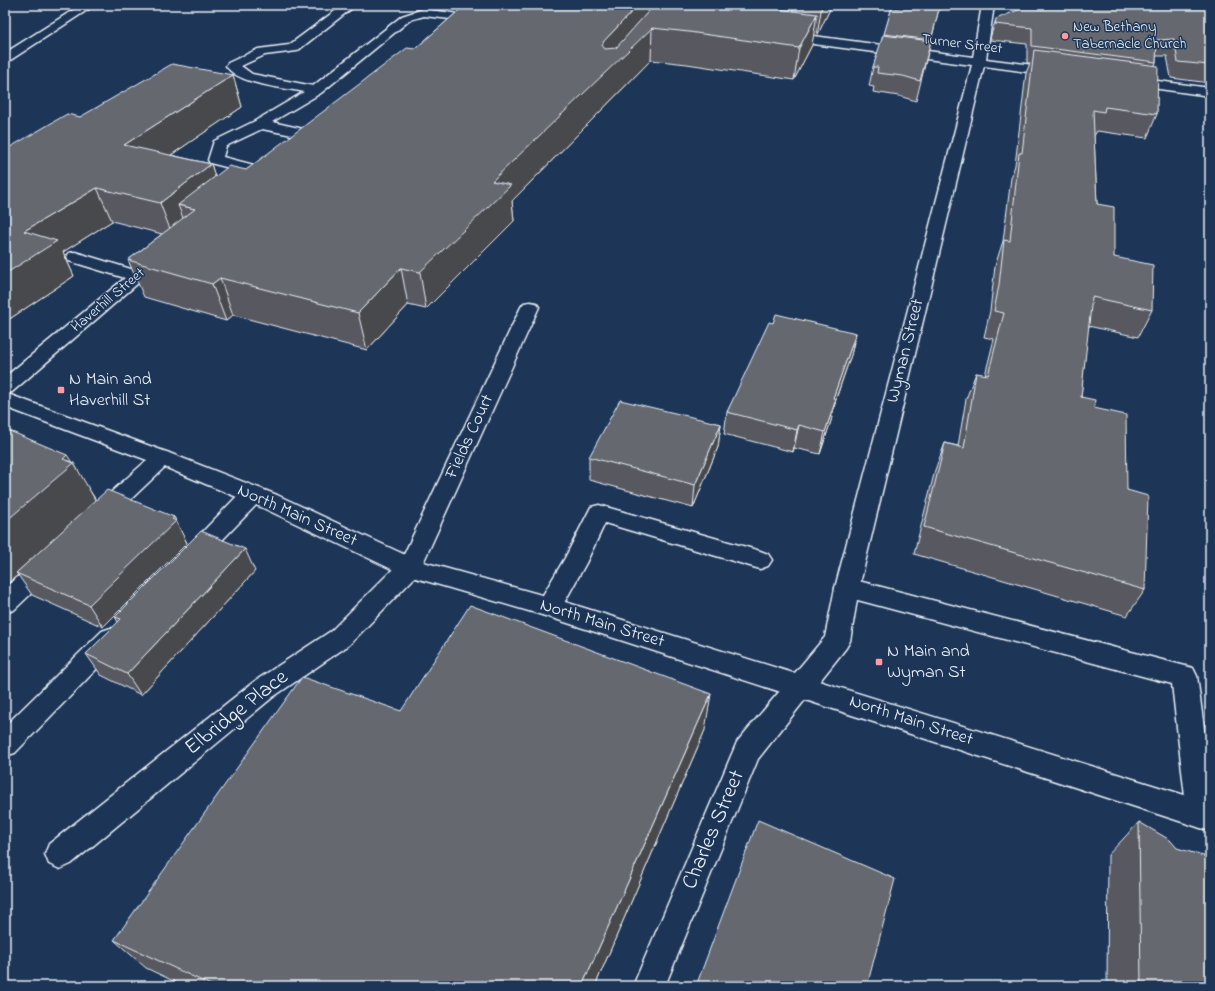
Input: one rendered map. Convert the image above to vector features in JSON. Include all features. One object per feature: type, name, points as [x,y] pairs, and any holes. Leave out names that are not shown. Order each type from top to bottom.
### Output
[{"type":"street","points":[[8,54],[90,5]]},
{"type":"street","points":[[316,90],[248,77],[232,66],[262,52],[293,48],[350,5]]},
{"type":"street","name":"Wyman Street","points":[[800,686],[837,641],[847,588],[979,62],[988,5]]},
{"type":"street","points":[[441,32],[472,6]]},
{"type":"street","points":[[253,182],[271,168],[215,160],[219,144],[260,124],[316,90],[406,18],[424,12],[459,17]]},
{"type":"street","name":"Turner Street","points":[[768,34],[1071,74]]},
{"type":"street","points":[[1118,80],[1210,92]]},
{"type":"street","points":[[260,124],[312,135]]},
{"type":"street","points":[[294,149],[324,125]]},
{"type":"street","name":"Haverhill Street","points":[[5,387],[167,251]]},
{"type":"street","points":[[75,257],[136,276]]},
{"type":"street","name":"Fields Court","points":[[410,567],[530,307]]},
{"type":"street","name":"North Main Street","points":[[5,400],[162,458],[269,501],[410,567],[549,607],[1205,815]]},
{"type":"street","points":[[86,528],[162,458]]},
{"type":"street","points":[[177,572],[252,495]]},
{"type":"street","points":[[549,607],[599,513],[760,560]]},
{"type":"street","points":[[5,603],[63,549]]},
{"type":"street","name":"Elbridge Place","points":[[60,854],[264,689],[340,638],[410,567]]},
{"type":"street","points":[[847,588],[1184,676],[1205,815]]},
{"type":"street","points":[[5,744],[127,622]]},
{"type":"street","name":"Charles Street","points":[[650,986],[747,751],[800,686]]},
{"type":"building","points":[[465,5],[638,5],[604,41],[602,45],[605,49],[616,48],[654,5],[746,5],[817,14],[799,48],[652,28],[492,181],[511,185],[420,272],[401,268],[358,313],[220,278],[212,284],[128,260],[195,209],[178,205],[229,166],[246,170],[407,48],[415,49]]},
{"type":"building","points":[[899,5],[940,5],[931,40],[884,34],[892,7],[898,8]]},
{"type":"building","points":[[1030,5],[1210,5],[1210,65],[1178,62],[1174,39],[1157,40],[1156,62],[1032,46],[1032,28],[995,24],[996,19]]},
{"type":"building","points":[[883,35],[931,41],[920,81],[903,76],[877,73],[878,67],[873,67]]},
{"type":"building","points":[[1034,50],[1158,66],[1157,114],[1105,107],[1104,112],[1093,110],[1097,204],[1114,207],[1114,257],[1153,265],[1152,310],[1092,297],[1081,397],[1095,400],[1094,408],[1126,415],[1127,490],[1148,496],[1145,590],[924,527],[945,443],[964,448],[976,373],[988,375],[1004,313],[994,311],[999,285],[1004,240],[1010,241],[1019,153],[1022,153]]},
{"type":"building","points":[[172,64],[233,75],[124,145],[211,164],[160,203],[97,188],[24,231],[57,241],[5,274],[5,150],[67,114],[80,117]]},
{"type":"building","points":[[776,314],[856,333],[833,398],[836,399],[825,432],[799,425],[797,430],[727,412],[769,322],[773,323]]},
{"type":"building","points":[[620,400],[721,424],[695,485],[589,457]]},
{"type":"building","points":[[5,429],[67,455],[63,459],[74,463],[5,522]]},
{"type":"building","points":[[107,490],[174,517],[172,519],[176,521],[89,605],[16,573]]},
{"type":"building","points":[[201,531],[245,549],[127,674],[86,654],[121,619],[115,617]]},
{"type":"building","points":[[470,605],[711,694],[582,986],[213,986],[114,940],[302,677],[401,711]]},
{"type":"building","points":[[758,820],[895,879],[867,986],[696,986]]},
{"type":"building","points":[[1139,822],[1170,840],[1177,848],[1210,858],[1210,986],[1141,986]]},
{"type":"place","name":"New Bethany Tabernacle Church","points":[[1065,36]]},
{"type":"place","name":"N Main and Haverhill St","points":[[61,390]]},
{"type":"place","name":"N Main and Wyman St","points":[[879,662]]}]
